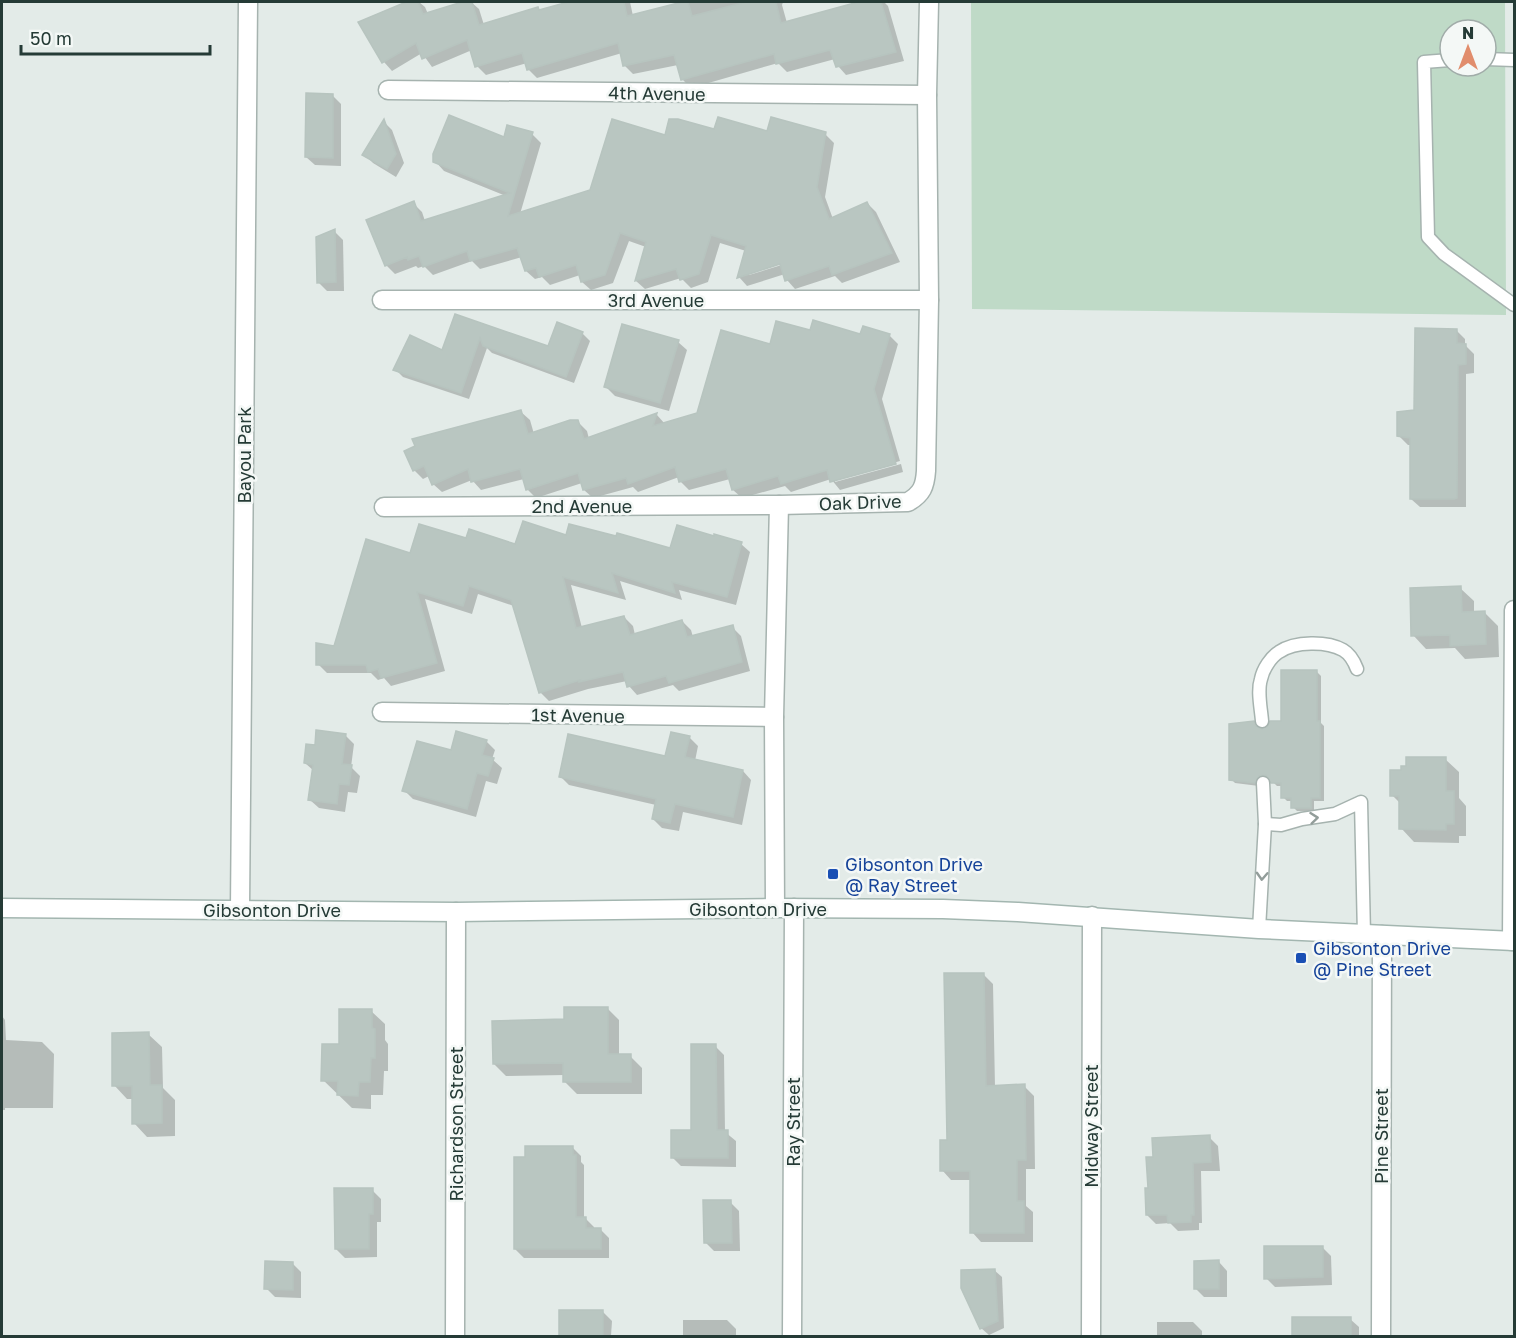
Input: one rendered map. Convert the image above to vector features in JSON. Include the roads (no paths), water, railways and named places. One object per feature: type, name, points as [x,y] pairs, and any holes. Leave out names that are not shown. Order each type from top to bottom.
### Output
[{"type":"street","name":"Bayou Park","points":[[240,909],[248,2]]},
{"type":"street","name":"Oak Drive","points":[[779,505],[908,502],[922,490],[926,471],[929,300],[927,95],[929,2]]},
{"type":"street","name":"4th Avenue","points":[[388,90],[927,95]]},
{"type":"street","name":"3rd Avenue","points":[[382,300],[929,300]]},
{"type":"street","name":"2nd Avenue","points":[[384,507],[779,505]]},
{"type":"street","points":[[775,908],[774,717],[779,505]]},
{"type":"street","points":[[1513,941],[1515,610]]},
{"type":"street","name":"1st Avenue","points":[[382,712],[774,717]]},
{"type":"street","name":"Gibsonton Drive","points":[[2,908],[456,912],[775,908],[943,909],[1092,916],[1259,929],[1513,941]]},
{"type":"street","name":"Ray Street","points":[[792,1336],[794,908]]},
{"type":"street","name":"Richardson Street","points":[[455,1336],[456,912]]},
{"type":"street","name":"Midway Street","points":[[1090,1336],[1092,916]]},
{"type":"street","name":"Pine Street","points":[[1373,935],[1381,1336]]},
{"type":"lane","points":[[1498,59],[1515,60]]},
{"type":"lane","points":[[1438,61],[1424,62],[1428,237],[1444,254],[1515,305]]},
{"type":"lane","points":[[1262,721],[1260,680],[1268,663],[1279,652],[1293,646],[1329,645],[1345,651],[1357,669]]},
{"type":"lane","points":[[1259,929],[1265,824],[1263,783]]},
{"type":"lane","points":[[1265,824],[1281,825],[1335,814],[1361,802],[1373,935]]},
{"type":"place","name":"Gibsonton Drive @ Ray Street","points":[[833,874]]},
{"type":"place","name":"Gibsonton Drive @ Pine Street","points":[[1301,958]]}]
